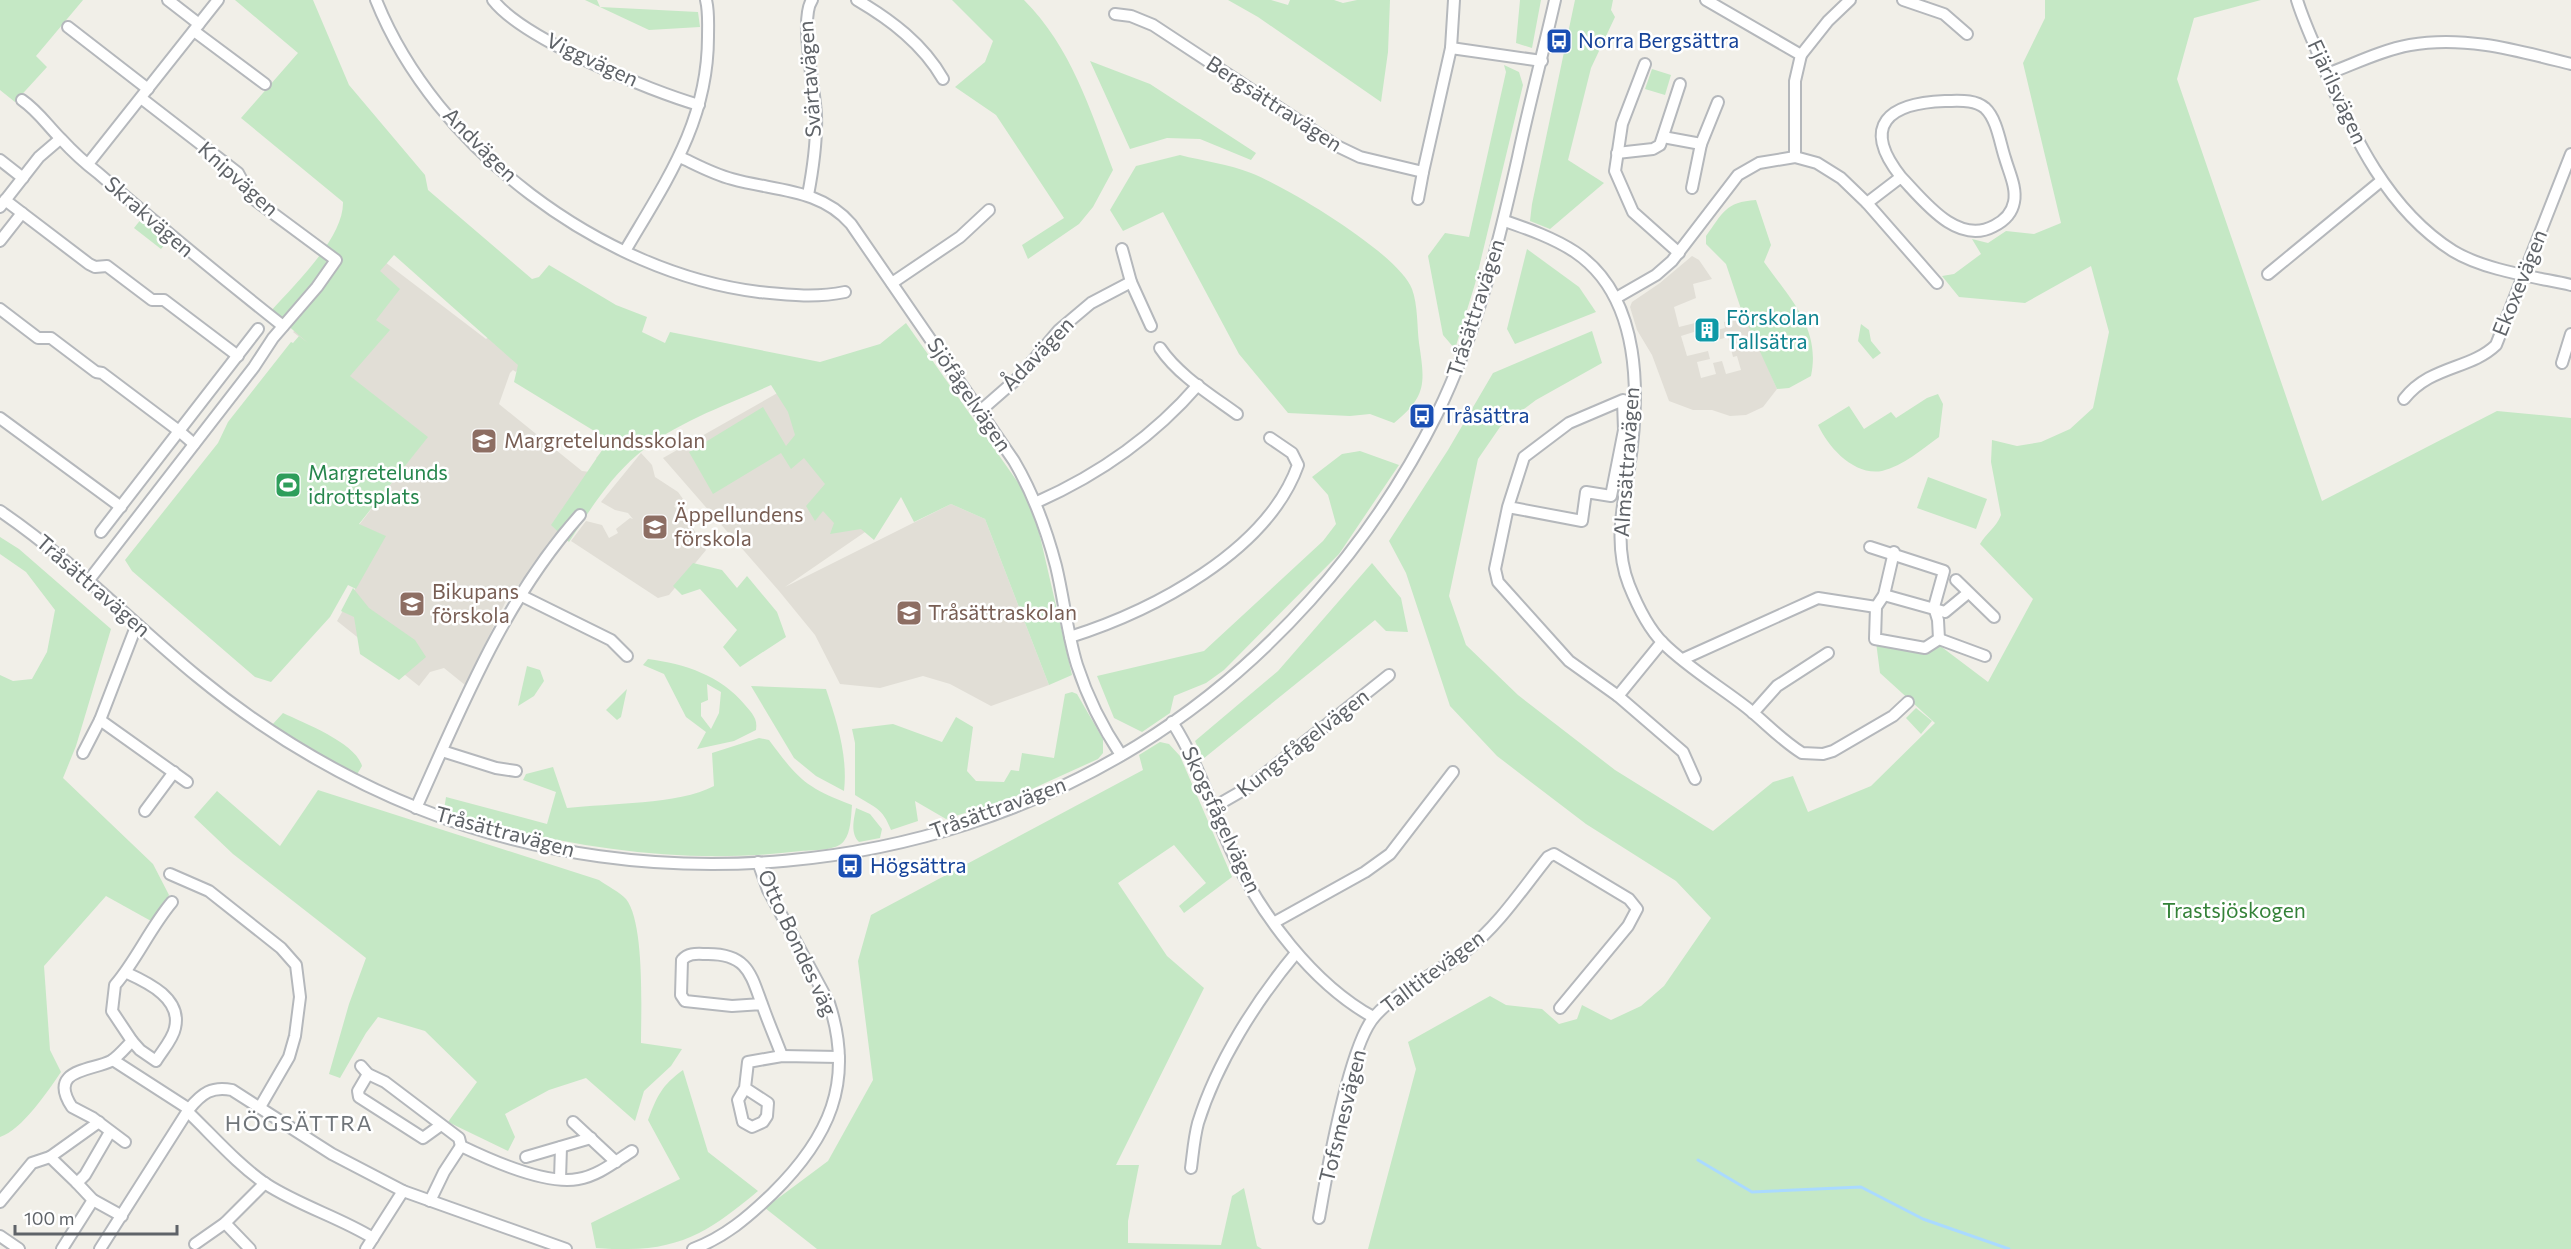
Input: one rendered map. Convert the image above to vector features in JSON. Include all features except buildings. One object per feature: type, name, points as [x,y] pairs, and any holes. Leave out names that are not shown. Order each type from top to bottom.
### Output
[{"type":"street","points":[[168,0],[265,84]]},
{"type":"street","points":[[88,164],[218,0]]},
{"type":"street","name":"Andvägen","points":[[376,0],[386,26],[438,104],[471,141],[528,192],[577,226],[644,261],[720,286],[817,297],[845,292]]},
{"type":"street","name":"Viggvägen","points":[[494,0],[530,32],[650,87],[699,105]]},
{"type":"street","points":[[625,251],[680,157],[699,105],[708,50],[706,0]]},
{"type":"street","name":"Svärtavägen","points":[[808,195],[815,141],[812,70],[805,14],[812,0]]},
{"type":"street","points":[[857,0],[894,23],[936,66],[943,78]]},
{"type":"street","points":[[1418,199],[1451,48],[1454,0]]},
{"type":"street","name":"Tråsättravägen","points":[[0,511],[89,580],[227,700],[274,733],[330,767],[416,808],[477,829],[558,849],[676,863],[758,862],[846,853],[930,835],[1031,800],[1121,755],[1172,722],[1256,655],[1329,580],[1384,506],[1414,458],[1456,373],[1476,320],[1505,221],[1555,0]]},
{"type":"street","points":[[1706,0],[1801,55]]},
{"type":"street","points":[[1795,157],[1795,81],[1801,55],[1828,21],[1850,0]]},
{"type":"street","points":[[1903,0],[1944,14],[1967,34]]},
{"type":"street","name":"Fjärilsvägen","points":[[2297,0],[2340,106],[2381,181],[2422,226],[2455,252],[2525,275],[2571,285]]},
{"type":"street","name":"Bergsättravägen","points":[[1115,14],[1131,16],[1153,25],[1349,152],[1423,172]]},
{"type":"street","points":[[68,27],[148,89]]},
{"type":"street","points":[[2327,74],[2409,45],[2437,42],[2473,43],[2501,47],[2571,64]]},
{"type":"street","points":[[1451,48],[1542,61]]},
{"type":"street","points":[[1645,64],[1622,124],[1615,171],[1633,212],[1679,253]]},
{"type":"street","points":[[1617,153],[1653,149],[1660,145],[1680,84]]},
{"type":"street","name":"Knipvägen","points":[[141,98],[238,173],[251,197],[336,260],[283,326]]},
{"type":"street","name":"Skrakvägen","points":[[22,100],[37,111],[60,138],[88,164],[190,249],[214,272],[283,326]]},
{"type":"street","points":[[1961,101],[1976,103],[1992,117],[2014,190],[2014,204],[2007,217],[1997,225],[1985,230],[1971,231],[1956,226],[1939,215],[1901,177],[1889,160],[1881,142],[1881,130],[1890,116],[1914,104],[1961,101]]},
{"type":"street","points":[[1692,188],[1701,144],[1718,102]]},
{"type":"street","points":[[1663,137],[1701,144]]},
{"type":"street","points":[[60,138],[39,157],[2,203],[22,213],[89,264],[95,267],[107,266],[152,300],[164,300],[238,356]]},
{"type":"street","name":"Ekoxevägen","points":[[2404,399],[2419,383],[2454,365],[2483,355],[2496,345],[2571,154]]},
{"type":"street","name":"Sjöfågelvägen","points":[[680,157],[731,179],[808,195],[830,205],[845,217],[1014,461],[1037,502],[1057,568],[1078,667],[1107,735],[1121,755]]},
{"type":"street","points":[[1616,298],[1656,275],[1679,253],[1738,175],[1759,163],[1795,157],[1817,163],[1834,172],[1867,203],[1936,284]]},
{"type":"street","points":[[0,160],[23,178]]},
{"type":"street","points":[[1867,203],[1901,177]]},
{"type":"street","points":[[2268,274],[2381,181]]},
{"type":"street","points":[[892,283],[971,229],[989,210]]},
{"type":"street","points":[[0,241],[22,213]]},
{"type":"street","name":"Almsättravägen","points":[[1505,221],[1575,252],[1594,269],[1616,298],[1631,345],[1635,400],[1631,451],[1621,508],[1621,547],[1629,585],[1662,642],[1802,753],[1823,754],[1833,751],[1884,722],[1908,702]]},
{"type":"street","points":[[1122,249],[1131,282],[1151,326]]},
{"type":"street","name":"Ådavägen","points":[[979,412],[1019,377],[1059,330],[1091,303],[1131,282]]},
{"type":"street","points":[[0,309],[38,338],[51,338],[96,372],[102,373],[194,444]]},
{"type":"street","points":[[89,580],[254,368],[283,326]]},
{"type":"street","points":[[101,532],[258,330]]},
{"type":"street","points":[[2562,363],[2571,334]]},
{"type":"street","points":[[1160,348],[1198,385],[1237,414]]},
{"type":"street","points":[[1037,502],[1124,454],[1163,424],[1198,385]]},
{"type":"street","points":[[1508,507],[1582,521],[1586,492],[1611,496],[1624,430],[1623,400],[1569,423],[1538,444],[1524,457],[1508,507],[1495,569],[1498,582],[1569,661],[1618,696],[1683,752],[1695,779]]},
{"type":"street","points":[[0,418],[121,507]]},
{"type":"street","points":[[1070,637],[1141,611],[1208,571],[1253,532],[1288,489],[1298,465],[1292,453],[1270,438]]},
{"type":"street","points":[[416,808],[497,633],[520,596],[580,515]]},
{"type":"street","points":[[1870,547],[1894,552],[1944,571],[1934,608],[1938,620],[1939,639]]},
{"type":"street","points":[[1894,552],[1884,595],[1876,607],[1875,639],[1926,648],[1939,639]]},
{"type":"street","points":[[1956,580],[1994,617]]},
{"type":"street","points":[[1884,595],[1945,612],[1968,593]]},
{"type":"street","points":[[520,596],[611,640],[627,656]]},
{"type":"street","points":[[1683,659],[1818,598],[1876,607]]},
{"type":"street","points":[[83,753],[100,720],[137,624]]},
{"type":"street","points":[[1939,639],[1985,656]]},
{"type":"street","points":[[1618,696],[1662,642]]},
{"type":"street","points":[[1753,713],[1777,686],[1828,653]]},
{"type":"street","name":"Kungsfågelvägen","points":[[1214,807],[1247,788],[1389,675]]},
{"type":"street","points":[[100,720],[187,782]]},
{"type":"street","name":"Skogsfågelvägen","points":[[1172,722],[1184,740],[1256,898],[1296,952],[1347,999],[1373,1017]]},
{"type":"street","points":[[442,751],[496,768],[516,771]]},
{"type":"street","points":[[145,811],[174,772]]},
{"type":"street","points":[[1275,922],[1365,872],[1390,854],[1453,772]]},
{"type":"street","name":"Talltitevägen","points":[[1373,1017],[1402,992],[1468,950],[1487,932],[1548,857],[1554,854],[1629,899],[1637,909],[1628,926],[1560,1008]]},
{"type":"street","name":"Otto Bondes väg","points":[[693,1249],[709,1246],[747,1217],[781,1185],[815,1144],[833,1104],[839,1057],[834,1020],[829,1003],[768,890],[758,862]]},
{"type":"street","points":[[170,874],[209,891],[281,948],[296,965],[300,997],[295,1036],[289,1057],[260,1107]]},
{"type":"street","points":[[128,973],[161,992],[170,1003],[175,1015],[175,1029],[156,1061],[132,1041],[112,1011],[115,985],[128,973],[139,947],[171,902]]},
{"type":"street","points":[[1191,1168],[1198,1124],[1216,1079],[1249,1018],[1296,952]]},
{"type":"street","points":[[762,1004],[732,1006],[685,1001],[681,995],[682,960],[688,954],[718,954],[740,962],[752,975],[782,1056]]},
{"type":"street","name":"Tofsmesvägen","points":[[1319,1218],[1339,1119],[1356,1057],[1373,1017]]},
{"type":"street","points":[[125,1142],[99,1122],[72,1107],[66,1095],[67,1081],[75,1072],[113,1060],[132,1041]]},
{"type":"street","points":[[745,1088],[748,1062],[782,1056],[839,1057]]},
{"type":"street","points":[[113,1060],[189,1111],[265,1182],[298,1202],[342,1219],[373,1238]]},
{"type":"street","points":[[430,1201],[444,1172],[461,1146],[459,1138],[386,1082],[364,1070],[358,1091],[359,1097],[423,1138],[441,1125]]},
{"type":"street","points":[[100,1249],[189,1111],[203,1094],[222,1088],[232,1090],[332,1154],[403,1191],[566,1249]]},
{"type":"street","points":[[0,1203],[32,1163],[50,1157],[99,1122]]},
{"type":"street","points":[[573,1122],[616,1162]]},
{"type":"street","points":[[77,1183],[110,1132]]},
{"type":"street","points":[[526,1157],[591,1138]]},
{"type":"street","points":[[461,1146],[509,1166],[560,1179],[586,1177],[632,1151]]},
{"type":"street","points":[[560,1179],[561,1147]]},
{"type":"street","points":[[50,1157],[93,1200],[122,1215]]},
{"type":"street","points":[[195,1244],[225,1223],[265,1182]]},
{"type":"street","points":[[366,1249],[403,1191]]},
{"type":"street","points":[[62,1249],[93,1200]]},
{"type":"street","points":[[225,1223],[250,1249]]},
{"type":"street","points":[[2,1242],[19,1249]]},
{"type":"shaded area","points":[[1692,256],[1699,260],[1712,279],[1693,284],[1696,298],[1674,307],[1679,327],[1695,323],[1697,331],[1681,336],[1687,356],[1708,351],[1710,359],[1697,362],[1701,378],[1716,374],[1713,363],[1722,361],[1726,374],[1741,370],[1737,356],[1733,357],[1728,337],[1710,342],[1708,332],[1725,328],[1724,322],[1745,315],[1777,389],[1763,407],[1746,415],[1730,416],[1712,410],[1693,410],[1669,401],[1652,355],[1637,330],[1630,307],[1632,302],[1660,283]]},
{"type":"shaded area","name":"Margretelundsskolan","points":[[385,262],[486,339],[490,336],[523,359],[516,372],[513,370],[510,373],[499,404],[582,471],[590,472],[599,462],[596,458],[618,433],[560,530],[505,603],[465,685],[444,668],[430,672],[419,686],[337,621],[385,536],[359,525],[427,437],[293,332]]},
{"type":"shaded area","points":[[781,391],[884,519],[785,587],[951,504],[985,519],[1049,685],[991,706],[950,684],[923,676],[880,688],[840,684],[815,635],[663,458]]},
{"type":"shaded area","name":"Äppellundens förskola","points":[[641,453],[652,465],[655,477],[678,492],[683,499],[674,506],[688,520],[706,550],[669,595],[658,598],[571,541],[586,521],[602,525],[609,538],[618,533],[616,529],[630,518],[633,519],[628,513],[615,510],[601,502]]},
{"type":"green space","points":[[0,0],[83,0],[36,56],[47,67],[15,102],[0,90]]},
{"type":"green space","points":[[235,0],[313,0],[349,85],[425,175],[428,190],[532,279],[539,277],[549,265],[616,305],[647,317],[642,332],[665,343],[670,332],[820,362],[880,344],[906,323],[1024,491],[1039,532],[1072,675],[1049,685],[985,519],[951,504],[914,522],[901,497],[874,540],[861,529],[830,534],[834,523],[823,511],[815,521],[806,506],[825,484],[804,458],[791,469],[781,453],[713,494],[689,452],[763,407],[786,446],[795,435],[788,412],[771,385],[702,415],[652,443],[627,464],[608,485],[569,542],[551,525],[609,440],[514,382],[518,365],[394,255],[380,271],[400,289],[376,320],[390,330],[350,376],[428,437],[359,524],[386,536],[356,589],[348,585],[330,617],[271,682],[255,677],[132,571],[125,560],[218,443],[228,422],[291,342],[293,343],[299,336],[308,343],[271,311],[316,260],[335,231],[341,216],[343,202],[241,118],[298,53]]},
{"type":"green space","points":[[585,0],[597,0],[600,7],[698,12],[700,27],[649,30]]},
{"type":"green space","points":[[952,0],[1024,0],[1040,18],[1067,58],[1078,80],[1113,170],[1093,207],[1079,224],[1028,259],[1022,245],[1064,218],[996,115],[955,87],[985,62],[993,41]]},
{"type":"green space","points":[[1228,0],[1271,0],[1288,5],[1290,0],[1334,0],[1343,3],[1357,0],[1390,0],[1388,52],[1381,102],[1258,17]]},
{"type":"green space","points":[[1520,0],[1541,0],[1532,48],[1516,43]]},
{"type":"green space","points":[[1575,0],[1613,0],[1611,10],[1615,17],[1591,68],[1568,160],[1604,183],[1550,229],[1530,221]]},
{"type":"green space","name":"Trastsjöskogen","points":[[2045,0],[2261,0],[2194,18],[2177,79],[2322,501],[2497,411],[2571,418],[2571,1249],[1368,1249],[1416,1069],[1408,1042],[1490,996],[1506,1005],[1542,1009],[1559,1024],[1577,1019],[1582,1005],[1611,1020],[1641,1006],[1664,986],[1711,918],[1676,881],[1586,824],[1497,756],[1450,706],[1406,573],[1389,541],[1448,450],[1493,373],[1592,331],[1602,363],[1536,400],[1500,427],[1478,459],[1449,596],[1466,645],[1518,695],[1615,770],[1713,831],[1773,782],[1793,776],[1808,812],[1871,786],[1935,723],[1880,673],[1876,642],[1915,652],[1939,645],[1988,682],[2033,599],[1980,544],[2001,515],[1991,462],[1992,440],[2017,446],[2041,442],[2070,429],[2093,408],[2109,332],[2091,266],[2025,303],[1959,297],[1942,276],[1954,274],[1981,254],[1972,239],[1988,243],[2006,231],[2034,234],[2061,223],[2023,63],[2045,18]]},
{"type":"green space","points":[[1090,61],[1150,84],[1256,153],[1251,160],[1200,139],[1167,138],[1130,149]]},
{"type":"green space","points":[[1504,65],[1519,72],[1523,85],[1475,284],[1455,349],[1443,335],[1428,256],[1445,233],[1469,237],[1506,72]]},
{"type":"green space","points":[[1652,69],[1671,75],[1665,95],[1645,89]]},
{"type":"green space","points":[[1180,155],[1243,170],[1290,192],[1365,241],[1403,275],[1412,289],[1415,302],[1422,379],[1421,388],[1413,405],[1394,423],[1370,414],[1350,416],[1288,413],[1239,354],[1163,212],[1123,231],[1110,210],[1136,166]]},
{"type":"green space","points":[[1756,200],[1771,245],[1764,262],[1801,315],[1812,343],[1811,376],[1789,388],[1777,389],[1742,312],[1726,264],[1706,244],[1706,236],[1726,210],[1738,203]]},
{"type":"green space","points":[[142,218],[169,239],[161,249],[134,228]]},
{"type":"green space","points":[[1527,249],[1579,287],[1596,312],[1515,344],[1507,329]]},
{"type":"green space","points":[[1861,324],[1869,330],[1871,341],[1881,353],[1873,359],[1858,341]]},
{"type":"green space","points":[[1938,394],[1943,404],[1939,437],[1890,469],[1872,471],[1852,464],[1835,451],[1818,425],[1849,406],[1864,429],[1891,412],[1896,418],[1927,398]]},
{"type":"green space","points":[[1360,451],[1399,465],[1339,554],[1224,670],[1206,683],[1174,696],[1170,713],[1142,732],[1114,718],[1097,676],[1204,651],[1323,541],[1336,524],[1328,495],[1312,477],[1342,454]]},
{"type":"green space","points":[[1928,477],[1987,499],[1976,529],[1917,508]]},
{"type":"green space","points":[[0,537],[19,549],[111,629],[76,746],[63,778],[153,864],[169,895],[151,921],[106,896],[44,966],[50,1050],[61,1072],[26,1118],[17,1127],[0,1137],[0,675],[13,681],[32,679],[47,652],[55,610],[26,572],[0,554]]},
{"type":"green space","points":[[693,563],[722,570],[737,588],[747,576],[777,612],[786,637],[740,667],[723,647],[737,630],[700,589],[682,595],[673,586]]},
{"type":"green space","points":[[1372,563],[1401,598],[1408,632],[1386,631],[1375,620],[1203,759],[1195,741],[1278,671]]},
{"type":"green space","points":[[353,588],[369,608],[415,640],[426,657],[399,680],[360,654],[354,617],[341,611]]},
{"type":"green space","points":[[648,659],[662,661],[688,668],[713,679],[735,695],[750,711],[755,719],[756,730],[734,741],[697,749],[706,732],[686,717],[664,674],[643,665]],"holes":[[[707,684],[721,692],[719,713],[711,729],[701,716],[701,703],[708,700]]]},
{"type":"green space","points":[[527,666],[540,670],[544,681],[534,696],[518,706]]},
{"type":"green space","points":[[751,686],[826,689],[843,752],[844,791],[816,776],[794,758]]},
{"type":"green space","points":[[627,689],[621,717],[617,720],[606,710]]},
{"type":"green space","points":[[1072,692],[1077,694],[1103,739],[1103,753],[1098,759],[1012,798],[946,819],[915,801],[918,821],[891,830],[881,812],[855,795],[855,743],[852,729],[893,724],[942,742],[956,717],[973,727],[967,771],[976,781],[1004,782],[1011,770],[1019,771],[1022,753],[1054,758],[1065,694]]},
{"type":"green space","points":[[1916,708],[1932,721],[1921,734],[1906,718]]},
{"type":"green space","points":[[283,713],[316,728],[350,749],[362,766],[356,776],[272,725]]},
{"type":"green space","points":[[759,738],[769,740],[804,781],[823,793],[852,805],[848,833],[841,844],[824,849],[756,855],[665,854],[576,843],[487,823],[444,810],[446,797],[547,824],[556,792],[523,780],[526,774],[553,767],[567,808],[682,797],[714,786],[712,753]]},
{"type":"green space","points":[[1160,742],[1169,744],[1180,756],[1232,877],[1184,913],[1179,906],[1206,883],[1174,845],[1118,883],[1167,956],[1204,988],[1116,1165],[1139,1165],[1128,1221],[1128,1243],[1221,1245],[1232,1196],[1244,1188],[1257,1246],[1262,1249],[817,1249],[765,1208],[828,1161],[873,1080],[858,961],[871,915],[1143,770],[1139,755]]},
{"type":"green space","points":[[318,790],[599,880],[626,899],[632,911],[639,947],[641,1043],[682,1049],[671,1066],[644,1091],[635,1121],[586,1078],[549,1090],[505,1114],[515,1137],[508,1151],[448,1122],[477,1082],[425,1031],[378,1017],[340,1078],[329,1074],[349,1004],[366,958],[233,854],[194,817],[217,791],[280,846]]},
{"type":"green space","points":[[856,808],[870,814],[882,829],[880,838],[859,842],[854,834]]},
{"type":"green space","points":[[683,1070],[708,1152],[758,1191],[713,1225],[683,1240],[648,1248],[596,1248],[591,1223],[680,1179],[648,1120],[661,1092]]},
{"type":"waterway","points":[[1698,1160],[1752,1192],[1861,1187],[1923,1219],[2009,1249]]},
{"type":"place","name":"Norra Bergsättra","points":[[1559,41]]},
{"type":"place","name":"Förskolan Tallsätra","points":[[1707,330]]},
{"type":"place","name":"Tråsättra","points":[[1422,416]]},
{"type":"place","name":"Margretelundsskolan","points":[[484,441]]},
{"type":"place","name":"Margretelunds idrottsplats","points":[[288,485]]},
{"type":"place","name":"Äppellundens förskola","points":[[655,527]]},
{"type":"place","name":"Bikupans förskola","points":[[412,604]]},
{"type":"place","name":"Tråsättraskolan","points":[[909,613]]},
{"type":"place","name":"Högsättra","points":[[850,866]]},
{"type":"district","name":"HÖGSÄTTRA","points":[[299,1123]]}]
